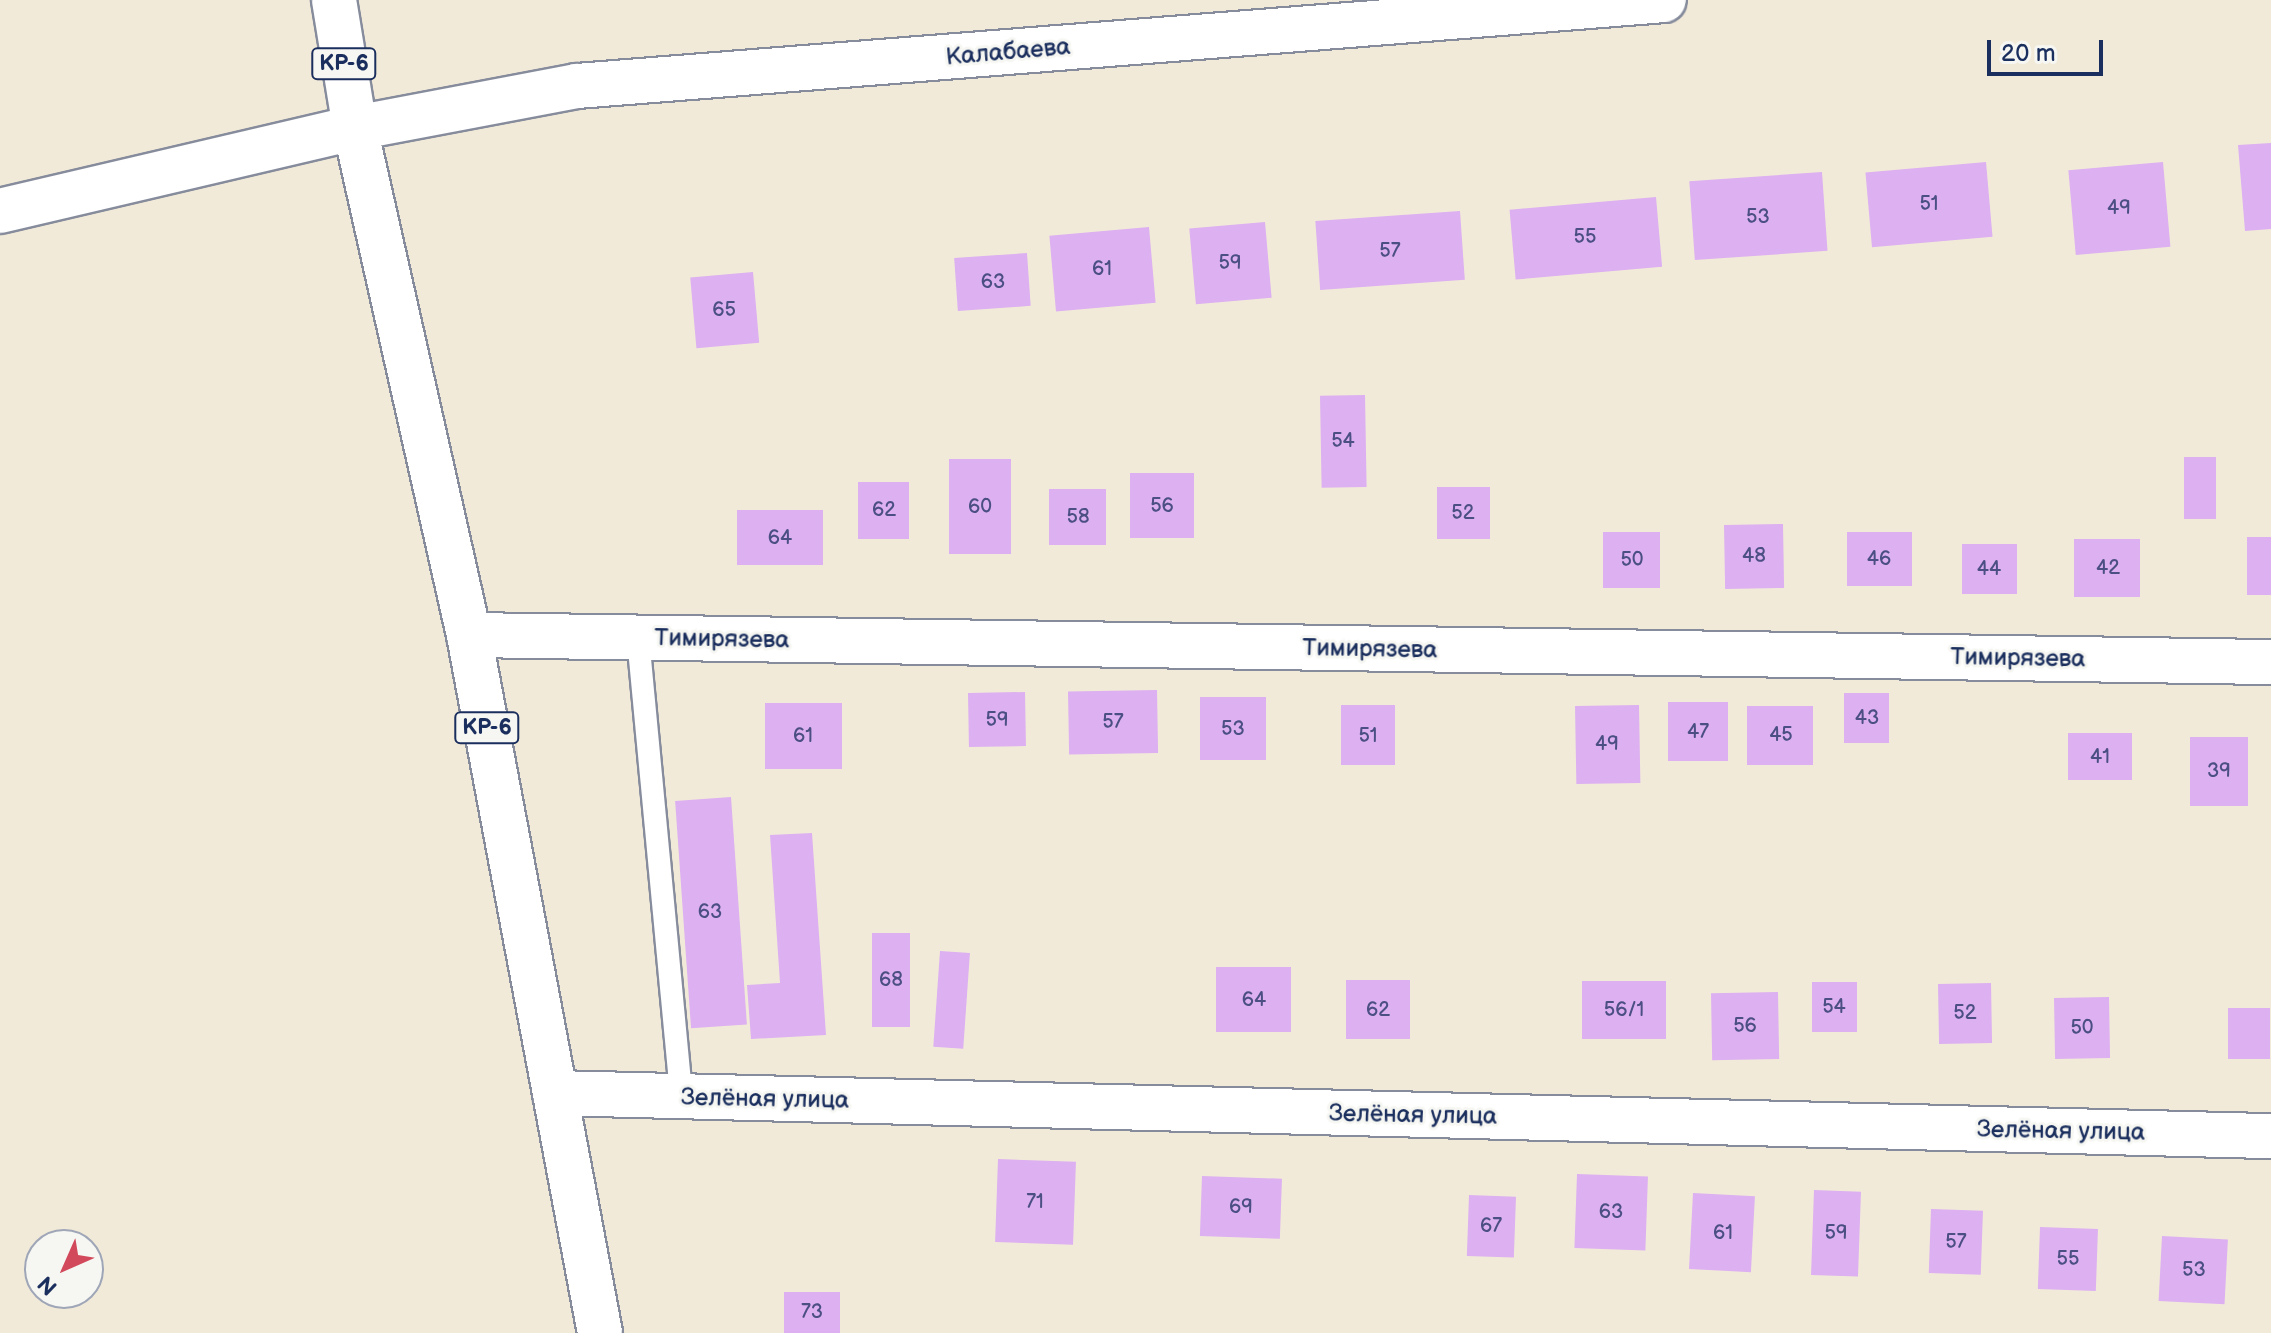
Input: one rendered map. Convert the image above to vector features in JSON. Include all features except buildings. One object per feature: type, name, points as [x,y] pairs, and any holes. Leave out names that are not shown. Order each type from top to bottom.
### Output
[{"type":"main road","name":"KP-6","points":[[334,0],[355,128],[469,635],[600,1333]]},
{"type":"main road","name":"Калабаева","points":[[0,211],[355,128],[577,86],[1664,0]]},
{"type":"main road","name":"Тимирязева","points":[[469,635],[2271,662]]},
{"type":"main road","name":"Зелёная улица","points":[[555,1093],[2271,1136]]},
{"type":"lane","points":[[638,638],[681,1097]]}]
